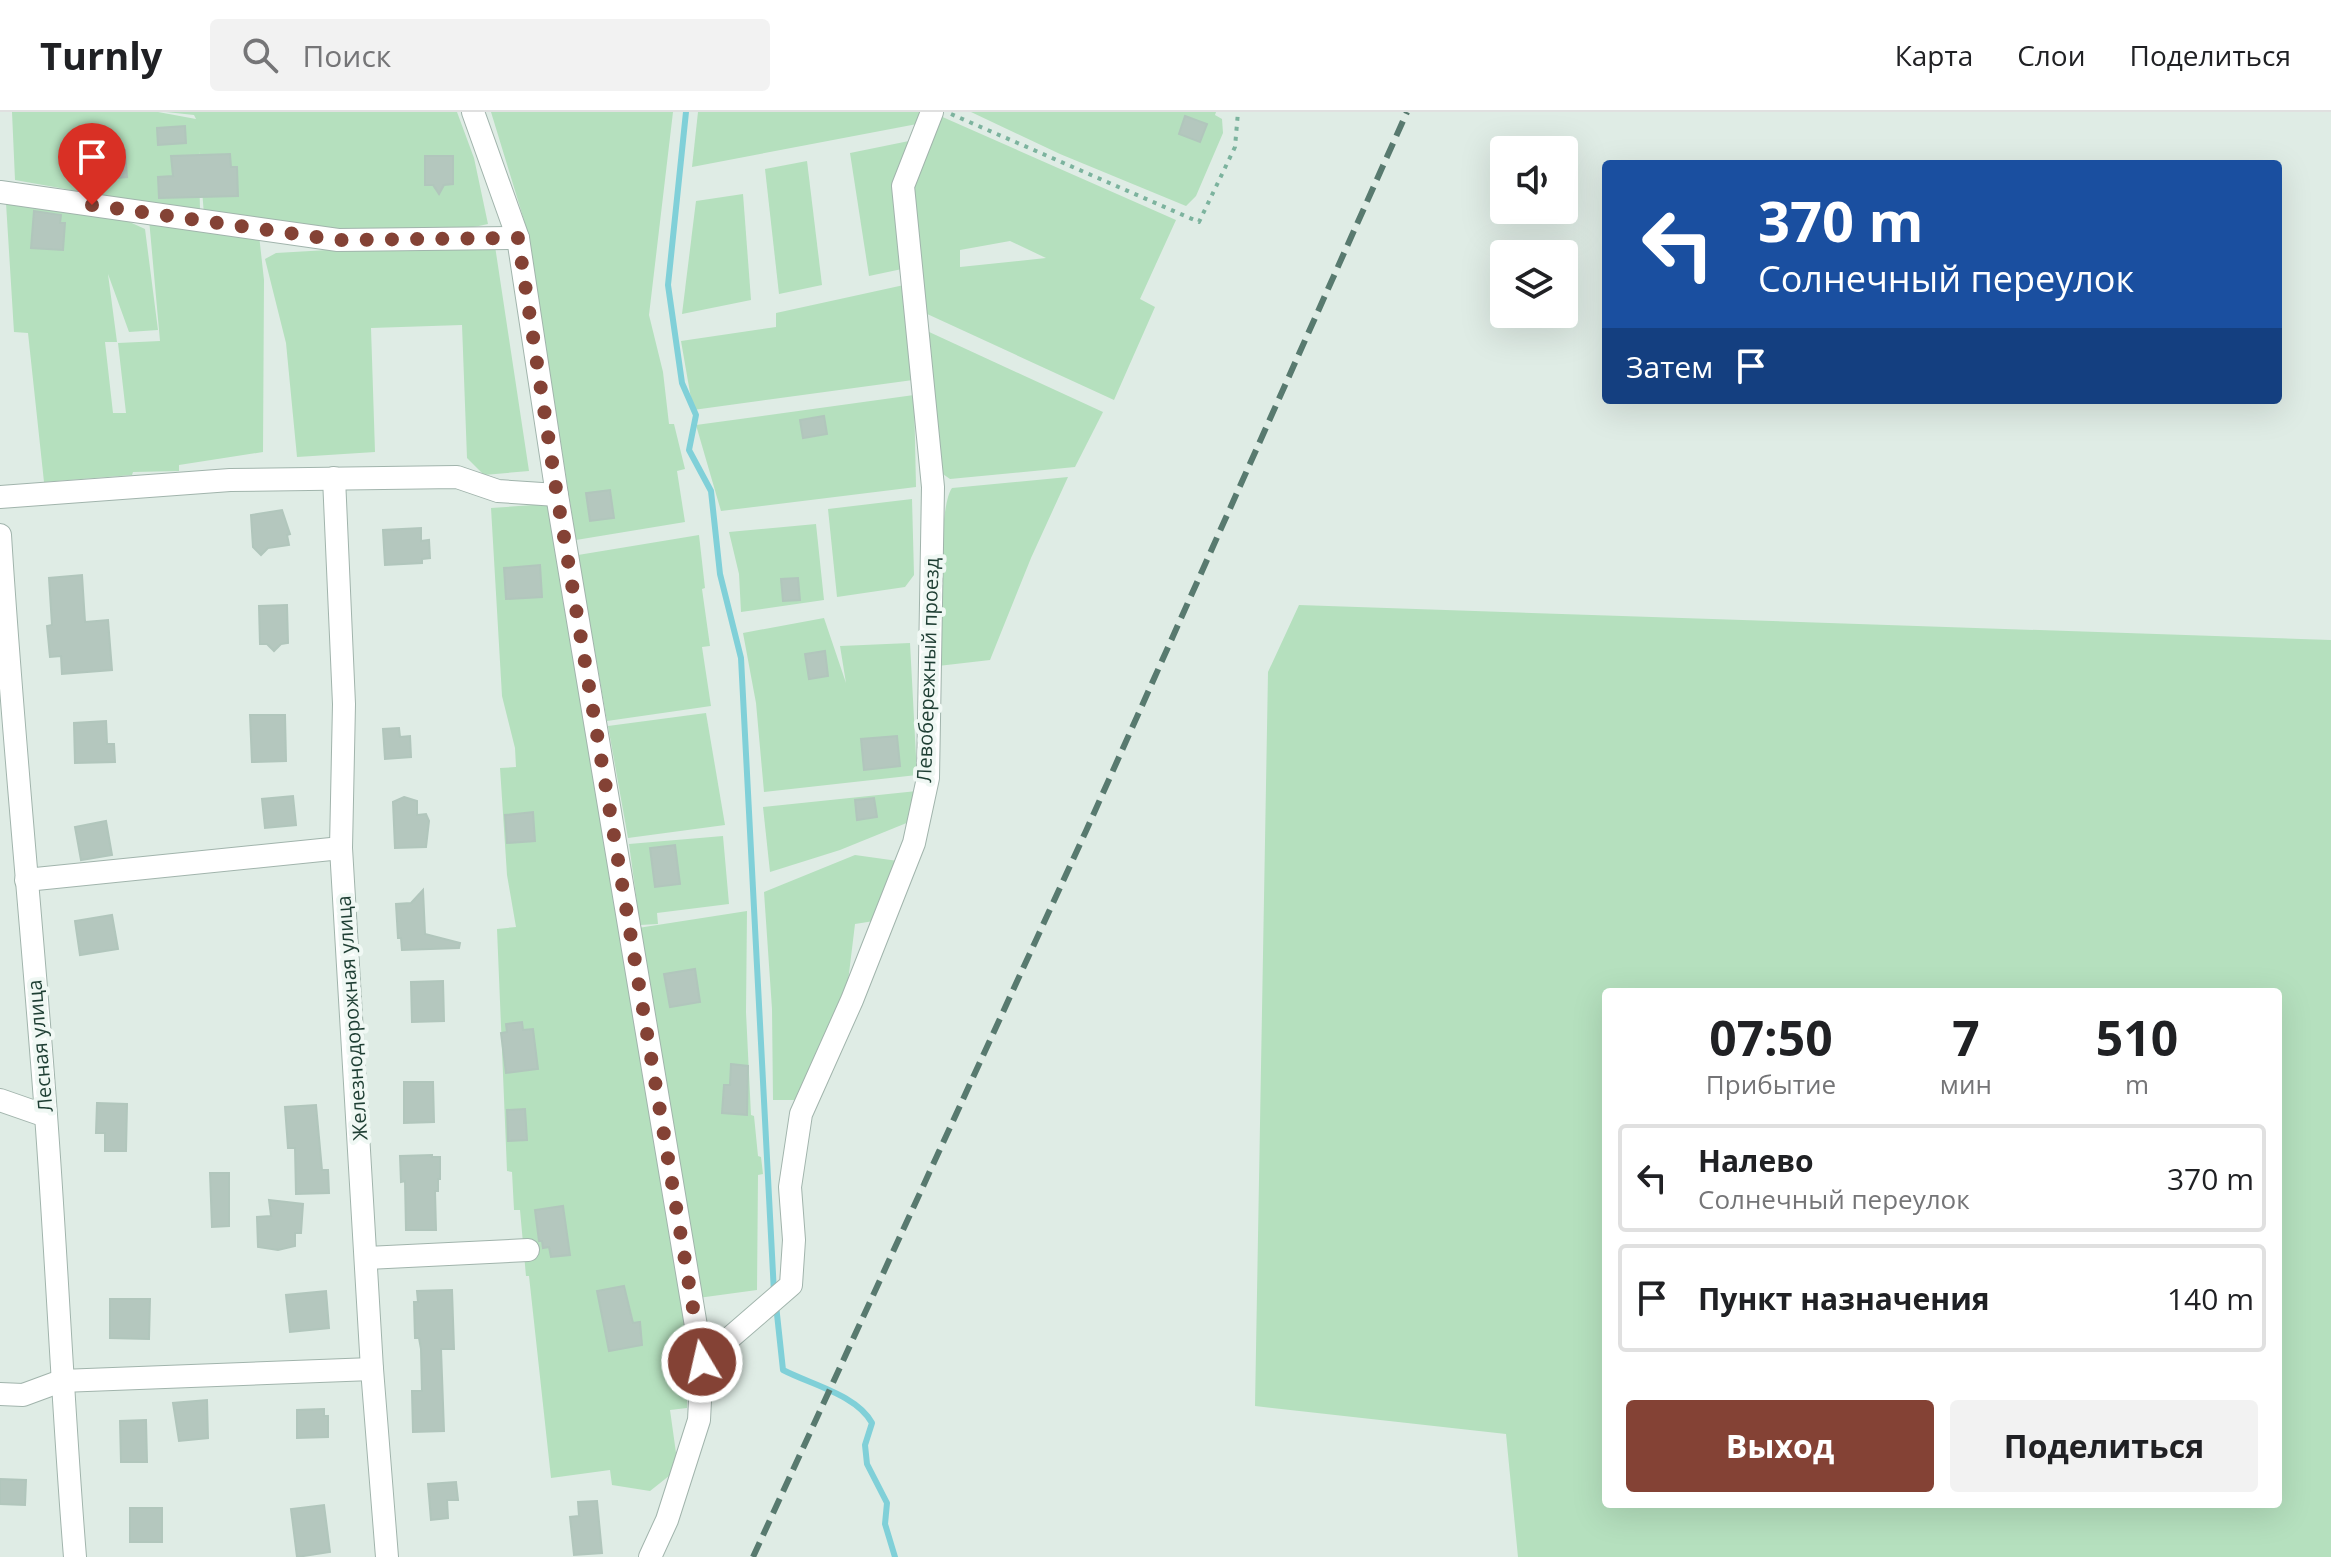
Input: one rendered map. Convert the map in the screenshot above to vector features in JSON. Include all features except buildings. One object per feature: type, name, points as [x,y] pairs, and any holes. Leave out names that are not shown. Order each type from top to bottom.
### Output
[{"type":"street","points":[[473,112],[518,238],[557,495],[702,1362],[699,1420],[667,1520],[650,1557]]},
{"type":"street","name":"Левобережный проезд","points":[[702,1362],[791,1285],[794,1240],[790,1187],[801,1114],[852,1000],[914,843],[928,778],[933,487],[903,186],[932,112]]},
{"type":"street","points":[[0,192],[338,240],[518,238]]},
{"type":"street","points":[[0,497],[230,480],[457,477],[498,491],[557,495]]},
{"type":"street","name":"Железнодорожная улица","points":[[334,478],[344,704],[341,848],[372,1369],[387,1557]]},
{"type":"street","name":"Лесная улица","points":[[0,535],[46,1116],[61,1381],[75,1557]]},
{"type":"street","points":[[26,880],[341,848]]},
{"type":"street","points":[[0,1100],[46,1116]]},
{"type":"street","points":[[367,1258],[528,1250]]},
{"type":"street","points":[[0,1394],[23,1395],[61,1381],[372,1369]]},
{"type":"path","points":[[946,112],[1002,133],[1056,162],[1199,222],[1235,147],[1238,112]]},
{"type":"green space","points":[[12,112],[158,112],[196,119],[194,115],[166,112],[457,112],[474,158],[488,224],[455,230],[383,233],[309,228],[204,215],[199,151],[200,213],[15,180]]},
{"type":"green space","points":[[491,112],[673,112],[649,315],[663,372],[669,424],[674,424],[685,469],[677,471],[685,522],[576,540],[527,230]]},
{"type":"green space","points":[[698,112],[922,112],[917,124],[692,167]]},
{"type":"green space","points":[[971,112],[1216,112],[1215,115],[1222,119],[1223,133],[1196,196],[1186,206],[1060,154]]},
{"type":"green space","points":[[938,115],[1176,220],[1140,299],[1155,307],[1114,400],[925,313],[913,182]],"holes":[[[1010,241],[1046,258],[960,267],[960,250]]]},
{"type":"green space","points":[[909,141],[902,269],[869,276],[850,153]]},
{"type":"green space","points":[[807,161],[822,285],[779,294],[765,169]]},
{"type":"green space","points":[[743,194],[751,300],[682,314],[696,201]]},
{"type":"green space","points":[[6,203],[101,209],[145,229],[158,330],[129,332],[108,274],[117,342],[105,342],[113,413],[126,413],[118,343],[160,341],[149,219],[259,235],[264,280],[263,452],[179,465],[179,471],[133,472],[132,475],[44,482],[28,333],[14,332]]},
{"type":"green space","points":[[495,246],[529,471],[484,475],[467,458],[462,325],[371,328],[375,452],[297,457],[286,343],[265,259],[276,253],[345,249]]},
{"type":"green space","points":[[904,285],[913,380],[693,410],[681,341],[776,327],[776,313]]},
{"type":"green space","points":[[927,331],[1103,412],[1075,467],[950,479],[940,472]]},
{"type":"green space","points":[[914,395],[916,487],[721,511],[696,425]]},
{"type":"green space","points":[[1068,477],[990,660],[938,666],[942,544],[947,500],[952,488]]},
{"type":"green space","points":[[912,499],[914,575],[905,587],[837,597],[828,509]]},
{"type":"green space","points":[[548,504],[577,682],[585,710],[689,1353],[687,1408],[670,1410],[677,1460],[674,1472],[650,1491],[612,1485],[610,1470],[551,1478],[520,1210],[514,1210],[512,1172],[507,1171],[497,929],[516,927],[507,875],[500,768],[516,767],[515,748],[502,696],[491,508]]},
{"type":"green space","points":[[816,524],[824,600],[741,612],[739,574],[729,532]]},
{"type":"green space","points":[[699,535],[710,646],[702,647],[711,706],[607,721],[578,555]]},
{"type":"green space","points":[[1299,605],[2331,640],[2331,1557],[1518,1557],[1506,1434],[1255,1406],[1268,672]]},
{"type":"green space","points":[[824,618],[846,683],[840,646],[910,643],[917,775],[764,792],[756,703],[743,633]]},
{"type":"green space","points":[[706,713],[725,825],[628,838],[608,726]]},
{"type":"green space","points":[[917,791],[909,822],[840,850],[770,872],[763,807]]},
{"type":"green space","points":[[723,836],[729,904],[657,913],[658,924],[640,925],[629,844]]},
{"type":"green space","points":[[855,855],[898,861],[874,921],[855,924],[846,998],[800,1100],[773,1100],[772,1009],[764,892]]},
{"type":"green space","points":[[747,911],[746,1012],[751,1115],[754,1116],[763,1174],[758,1175],[757,1290],[698,1298],[638,928]]},
{"type":"waterway","points":[[686,112],[668,285],[682,383],[696,415],[689,450],[711,491],[720,574],[741,658],[774,1293]]},
{"type":"waterway","points":[[776,1305],[783,1370],[845,1398],[865,1413],[872,1423],[865,1445],[867,1464],[887,1503],[885,1524],[895,1557]]},
{"type":"railway","points":[[753,1557],[1086,831],[1407,112]]},
{"type":"route","points":[[92,205],[338,240],[518,238],[557,495],[702,1362]]}]
